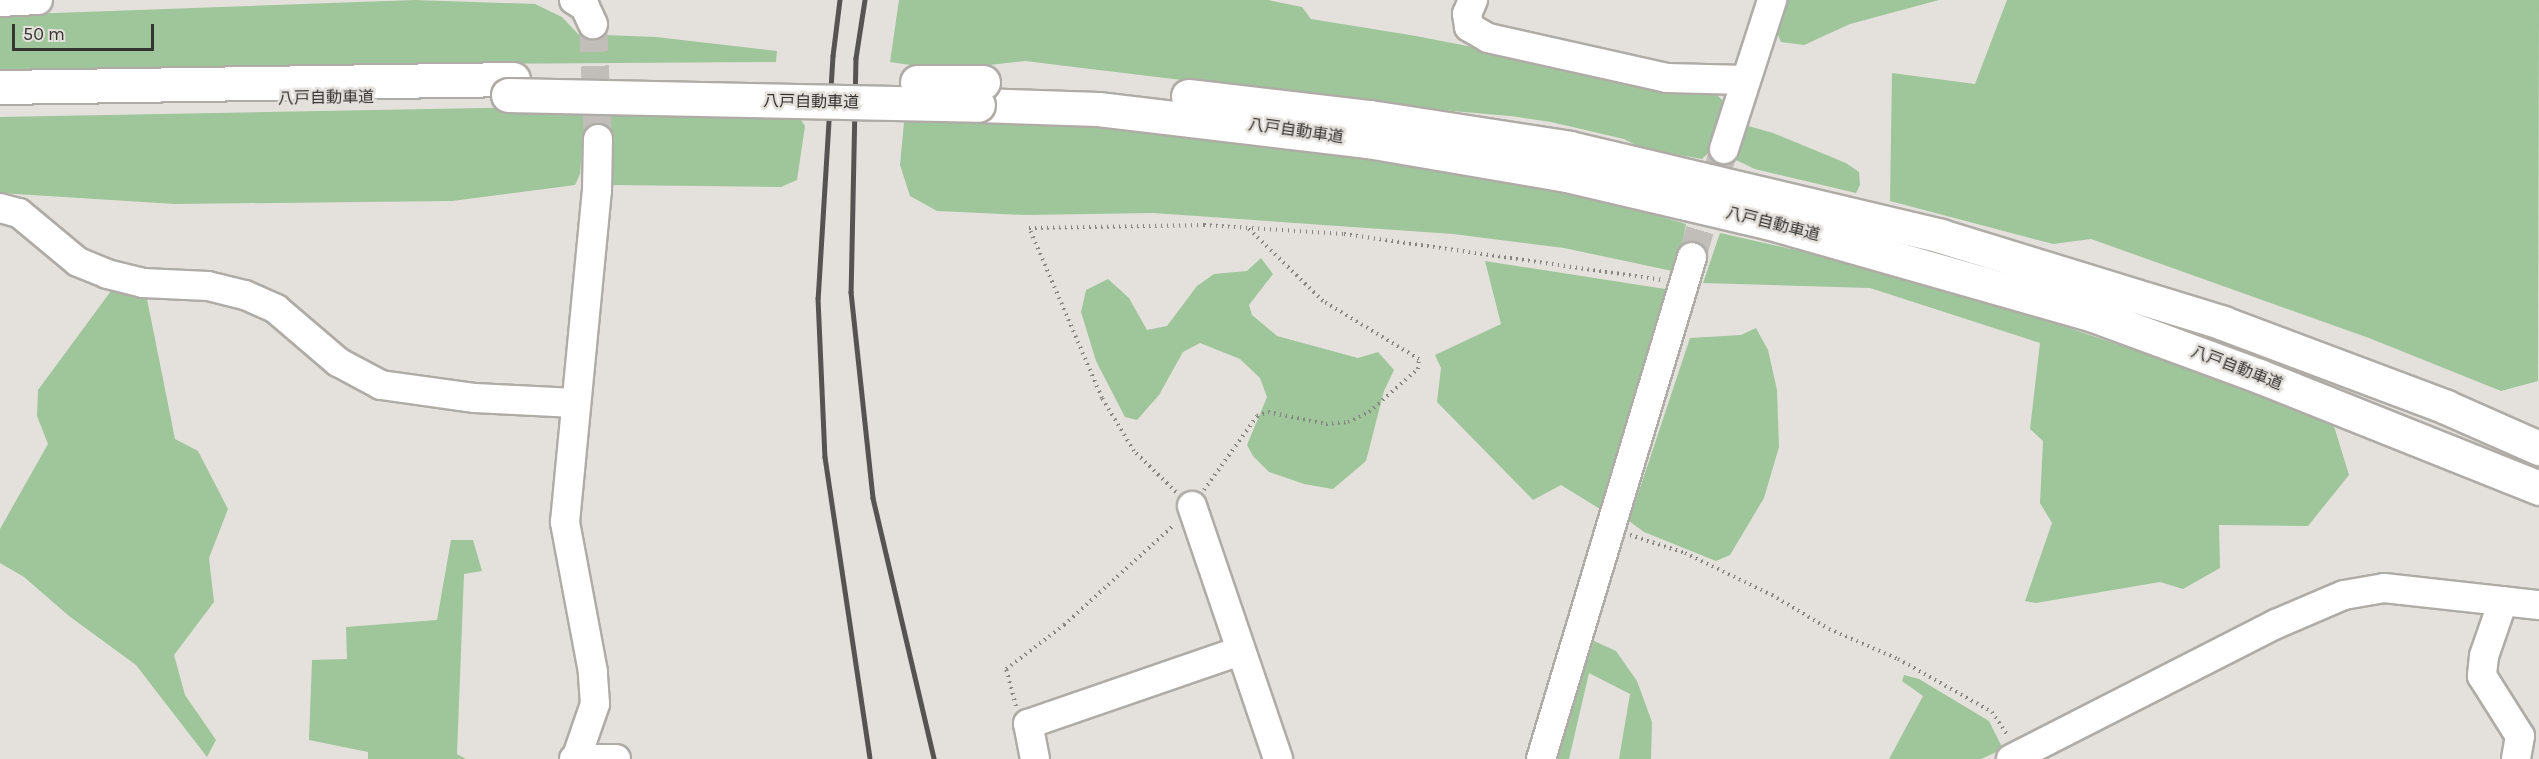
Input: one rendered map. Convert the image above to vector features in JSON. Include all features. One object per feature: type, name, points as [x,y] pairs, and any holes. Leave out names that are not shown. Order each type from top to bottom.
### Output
[{"type":"highway","name":"八戸自動車道","points":[[0,87],[510,87],[980,94],[1243,100],[1370,117],[1570,148],[1774,194],[1941,236],[2223,323],[2446,407],[2539,448]]},
{"type":"highway","name":"八戸自動車道","points":[[0,104],[510,87]]},
{"type":"highway","name":"八戸自動車道","points":[[980,94],[1368,141],[1562,174],[1767,222],[2093,315],[2259,376],[2539,488]]},
{"type":"street","points":[[0,2],[38,0]]},
{"type":"street","points":[[574,0],[585,7],[593,24]]},
{"type":"street","points":[[1473,0],[1467,14],[1468,27],[1488,38],[1666,78],[1746,80]]},
{"type":"street","points":[[1724,149],[1772,0]]},
{"type":"street","points":[[598,139],[597,191],[565,522],[593,672],[595,704],[575,759],[616,759]]},
{"type":"street","points":[[0,208],[19,213],[78,262],[107,274],[143,283],[208,286],[245,295],[276,309],[338,362],[381,385],[475,398],[575,403]]},
{"type":"street","points":[[1542,759],[1688,270]]},
{"type":"street","points":[[1192,506],[1278,759]]},
{"type":"street","points":[[2013,758],[2276,624],[2344,595],[2384,588],[2539,605]]},
{"type":"street","points":[[2503,601],[2484,656],[2482,676],[2520,736],[2516,759]]},
{"type":"street","points":[[1035,759],[1028,724],[1240,651]]},
{"type":"path","points":[[1192,506],[1134,451],[1102,398],[1029,228],[1247,228],[1344,234],[1688,270]]},
{"type":"path","points":[[1028,724],[1017,710],[1006,669],[1128,570],[1192,506],[1257,416],[1269,412],[1326,424],[1348,422],[1369,412],[1418,369],[1419,359],[1323,301],[1247,228]]},
{"type":"path","points":[[1613,527],[1685,553],[1979,704],[2004,728],[2013,758]]},
{"type":"green space","points":[[415,0],[535,4],[562,17],[578,34],[656,37],[777,51],[776,62],[288,65],[0,73],[0,15]]},
{"type":"green space","points":[[899,0],[1268,0],[1302,7],[1311,19],[1416,36],[1717,95],[1727,105],[1727,120],[1773,133],[1846,163],[1859,172],[1860,185],[1856,193],[1755,169],[1736,160],[1732,151],[1715,147],[1702,159],[1641,148],[1624,139],[1551,122],[1510,116],[1395,106],[1025,61],[945,70],[890,62]]},
{"type":"green space","points":[[1785,0],[1939,0],[1850,24],[1804,45],[1781,42],[1775,28]]},
{"type":"green space","points":[[2007,0],[2539,0],[2538,381],[2501,391],[2369,338],[2091,239],[2053,244],[1890,201],[1892,73],[1975,84]]},
{"type":"green space","points":[[586,106],[798,115],[805,126],[797,180],[781,187],[612,185],[611,132],[583,133],[580,174],[575,185],[452,201],[175,204],[0,193],[0,117]]},
{"type":"green space","points":[[905,112],[1272,140],[1501,179],[1614,203],[1686,224],[1677,272],[1564,248],[1453,234],[1153,213],[1025,215],[937,211],[910,196],[900,165]]},
{"type":"green space","points":[[1720,233],[1875,268],[2007,307],[2261,393],[2333,423],[2349,475],[2308,526],[2219,525],[2220,568],[2183,589],[2160,582],[2036,603],[2025,601],[2052,523],[2040,503],[2043,441],[2030,429],[2040,343],[1870,288],[1703,283]]},
{"type":"green space","points":[[1261,258],[1273,274],[1249,305],[1252,315],[1277,336],[1358,358],[1378,352],[1394,370],[1384,391],[1366,461],[1333,489],[1304,484],[1269,472],[1253,456],[1247,445],[1267,397],[1260,378],[1240,359],[1200,343],[1183,352],[1159,395],[1137,420],[1125,417],[1096,361],[1081,312],[1086,290],[1108,279],[1129,298],[1147,330],[1167,326],[1197,286],[1214,274],[1247,271]]},
{"type":"green space","points":[[1485,261],[1665,289],[1669,297],[1600,509],[1561,485],[1533,500],[1437,402],[1441,368],[1435,355],[1501,324]]},
{"type":"green space","points":[[111,291],[147,299],[175,439],[198,451],[228,509],[209,558],[214,602],[174,655],[185,695],[216,740],[207,757],[136,665],[69,616],[24,577],[0,563],[0,529],[48,444],[37,416],[38,390]]},
{"type":"green space","points":[[1756,328],[1768,350],[1777,390],[1779,447],[1764,498],[1730,555],[1716,561],[1644,532],[1629,521],[1690,338],[1741,335]]},
{"type":"green space","points":[[451,540],[473,540],[482,571],[464,574],[457,754],[466,759],[368,759],[368,752],[309,740],[312,660],[347,659],[346,627],[437,620]]},
{"type":"green space","points":[[1594,641],[1616,651],[1637,681],[1652,722],[1651,759],[1619,759],[1630,694],[1589,673],[1569,759],[1552,759]]},
{"type":"green space","points":[[1904,675],[1919,679],[1989,721],[2003,749],[1981,759],[1889,759],[1923,696],[1902,681]]},
{"type":"tunnel","points":[[593,24],[598,139]]},
{"type":"tunnel","points":[[1692,257],[1724,149]]},
{"type":"railway","points":[[840,0],[833,56],[818,298],[825,457],[870,757]]},
{"type":"railway","points":[[865,0],[856,58],[851,292],[873,498],[934,759]]}]
